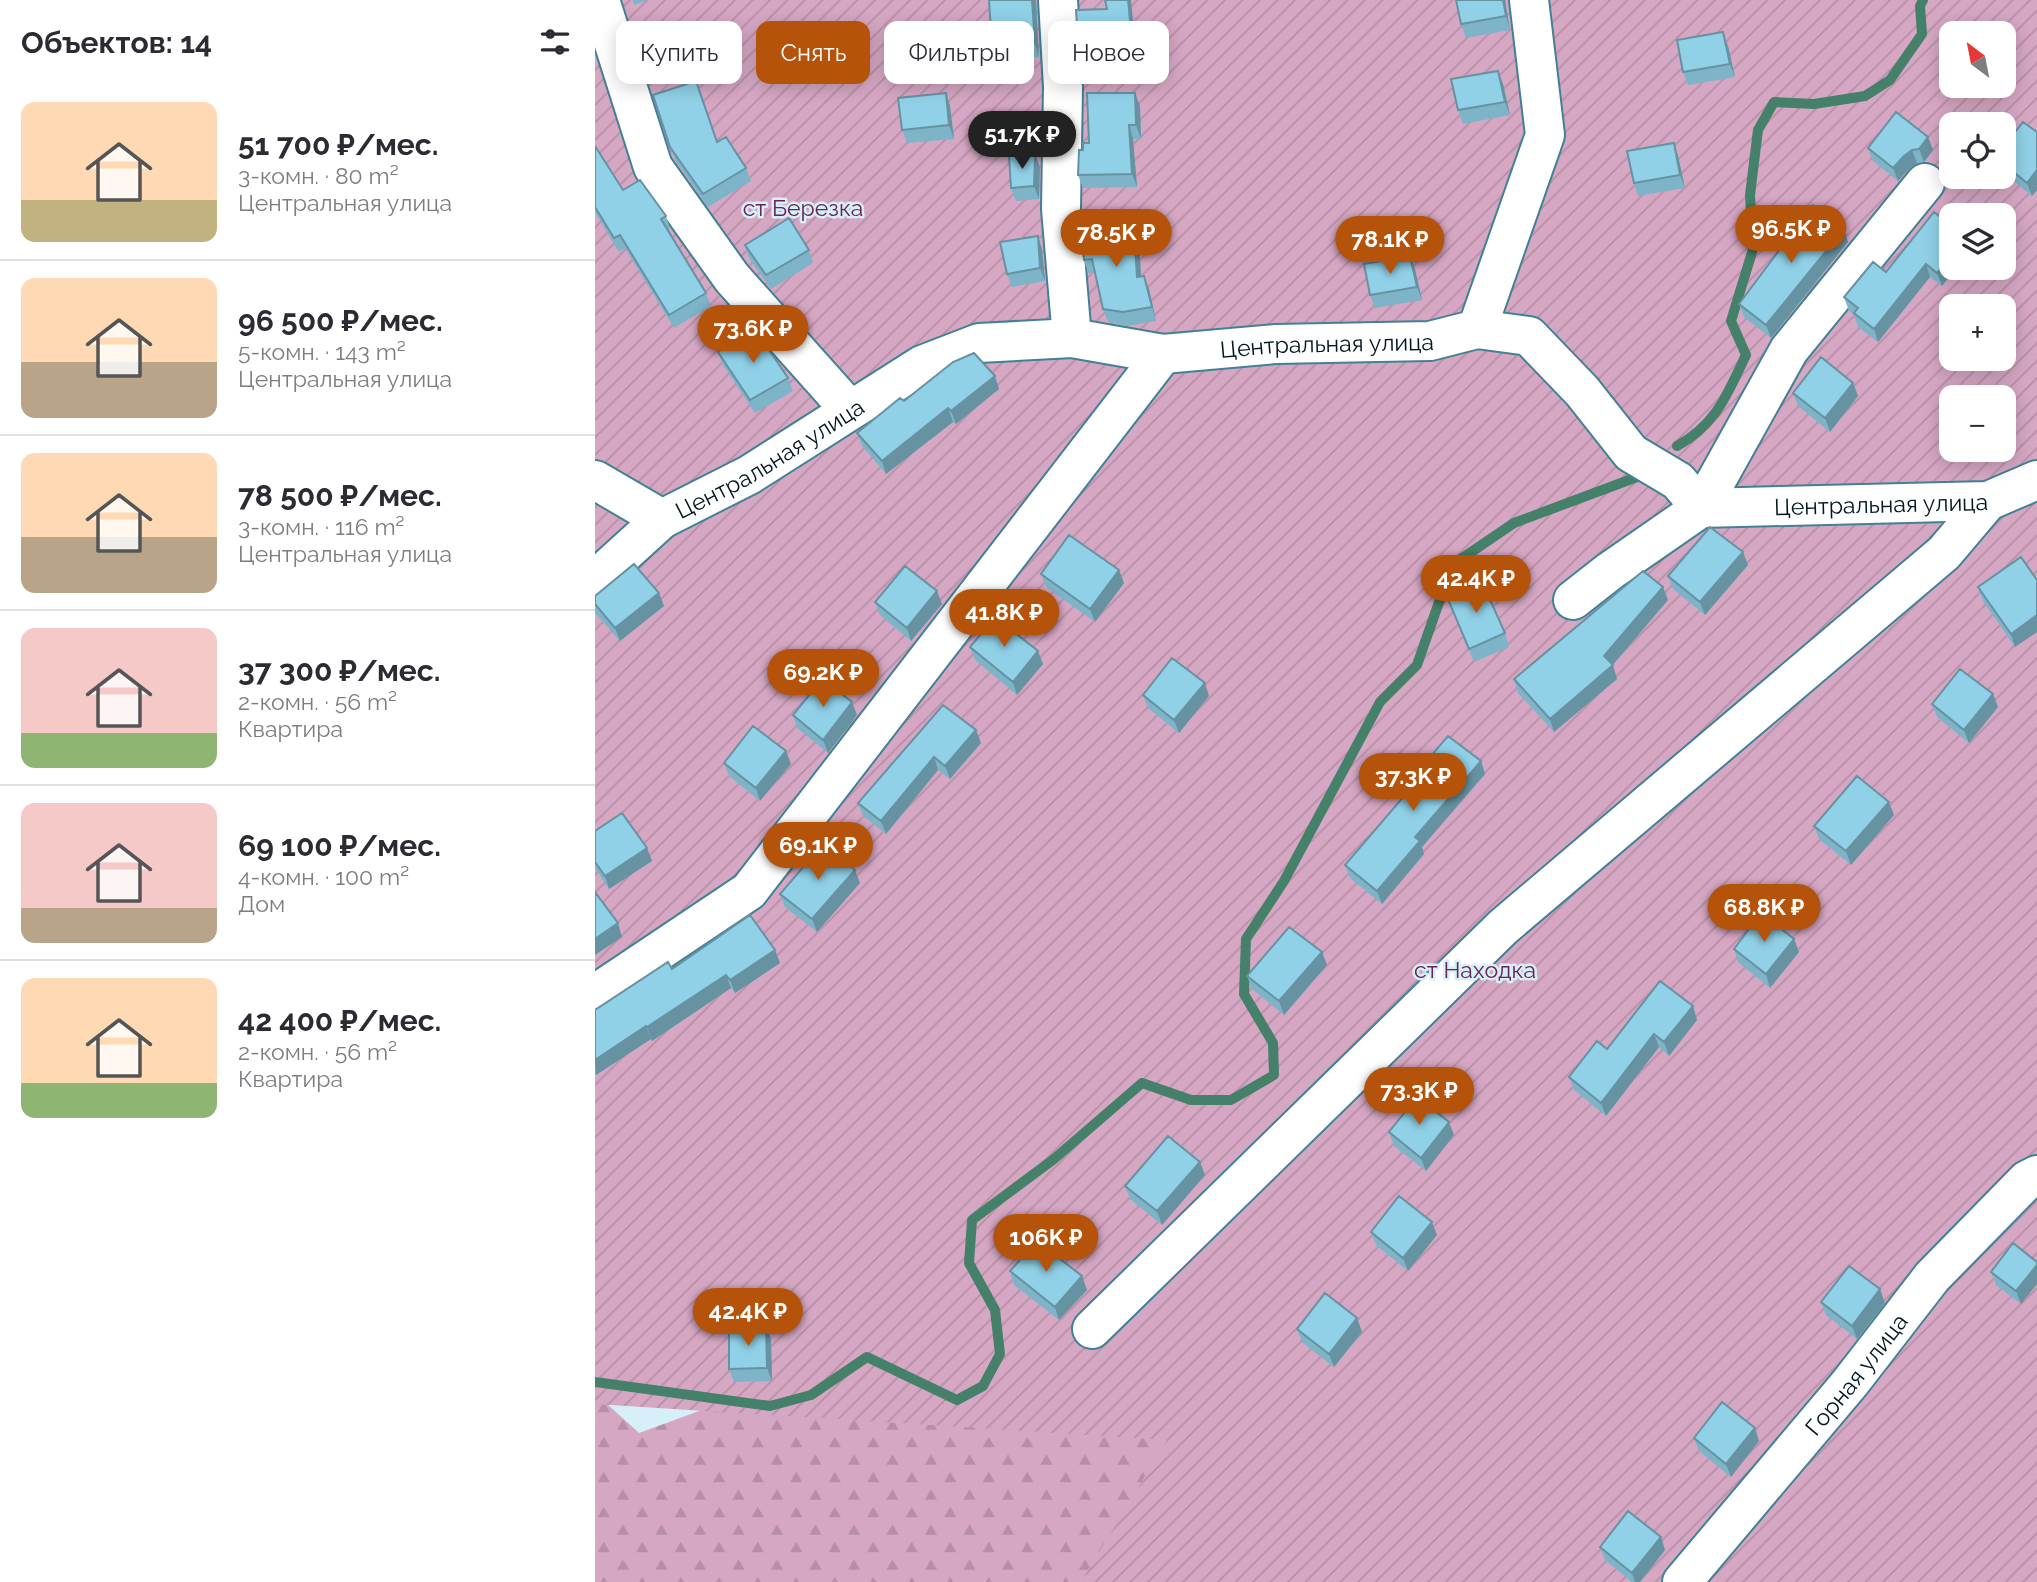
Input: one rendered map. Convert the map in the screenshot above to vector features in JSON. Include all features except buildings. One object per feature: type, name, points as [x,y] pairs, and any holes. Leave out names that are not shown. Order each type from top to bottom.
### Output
[{"type":"street","points":[[600,0],[653,167],[732,278],[850,410]]},
{"type":"street","points":[[1058,0],[1063,88],[1061,209],[1072,338]]},
{"type":"street","points":[[1476,329],[1545,135],[1529,0]]},
{"type":"street","points":[[1573,600],[1610,571],[1702,508],[1789,350],[1925,183]]},
{"type":"street","name":"Центральная улица","points":[[595,480],[662,519],[749,475],[922,365],[979,343],[1072,338],[1163,354],[1276,344],[1430,341],[1476,329],[1529,336],[1582,391],[1631,453],[1678,481],[1702,508],[1988,501],[2037,480]]},
{"type":"street","points":[[595,993],[749,891],[1163,354]]},
{"type":"street","points":[[1092,1329],[1503,927],[1944,553],[1988,501]]},
{"type":"street","points":[[595,580],[662,519]]},
{"type":"street","name":"Горная улица","points":[[1682,1582],[1850,1383],[1932,1277],[2027,1180],[2037,1175]]},
{"type":"green space","name":"ст Находка","points":[[595,0],[2037,0],[2037,1582],[1081,1582],[1167,1440],[595,1404]]},
{"type":"green space","points":[[825,1365],[1178,1383],[1384,1582],[595,1582],[595,1393],[639,1433]]},
{"type":"waterway","points":[[1677,446],[1711,418],[1746,355],[1731,321],[1753,249],[1750,195],[1758,130],[1774,102],[1814,104],[1865,96],[1890,80],[1922,34],[1920,6],[1923,0]]},
{"type":"waterway","points":[[595,1382],[770,1406],[811,1395],[867,1357],[957,1400],[983,1386],[1000,1354],[995,1310],[969,1263],[972,1220],[1054,1159],[1142,1083],[1191,1100],[1231,1100],[1274,1075],[1273,1043],[1244,994],[1246,939],[1284,881],[1380,702],[1417,665],[1452,565],[1514,523],[1637,477]]},
{"type":"park label","name":"ст Березка","points":[[803,207]]}]
